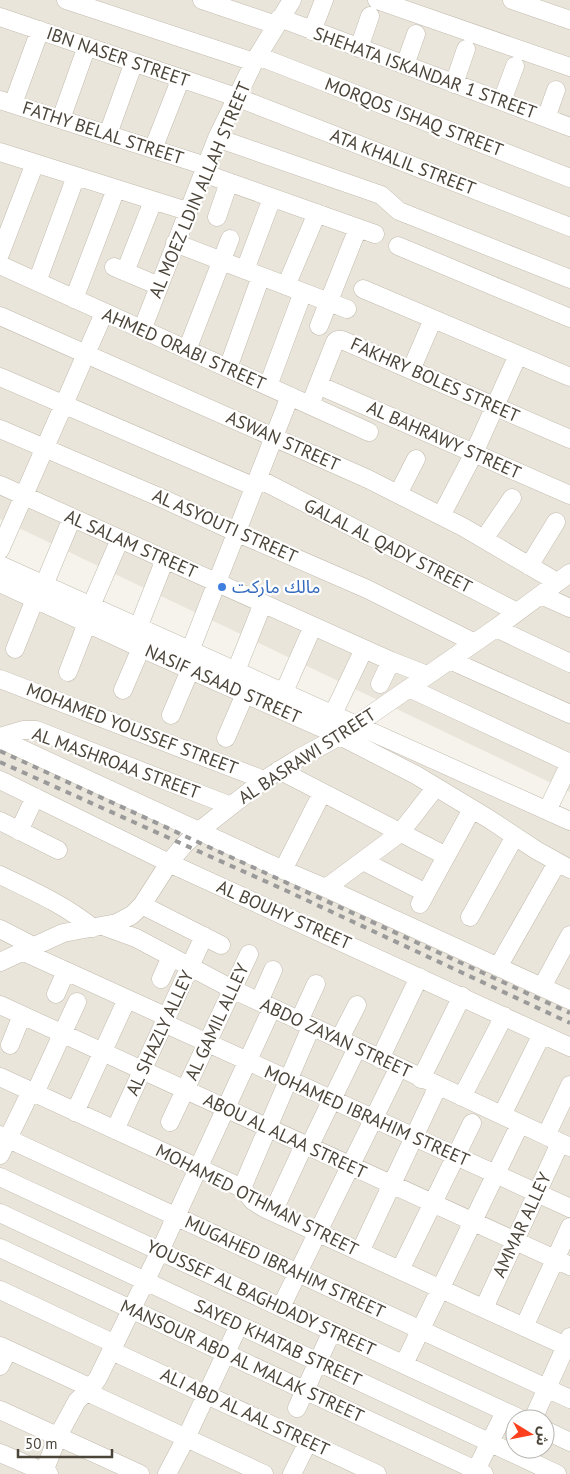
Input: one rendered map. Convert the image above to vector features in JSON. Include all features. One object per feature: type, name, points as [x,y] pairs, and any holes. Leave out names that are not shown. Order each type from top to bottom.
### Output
[{"type":"street","name":"MORQOS ISHAQ STREET","points":[[66,0],[256,59],[570,178]]},
{"type":"street","name":"SHEHATA ISKANDAR 1 STREET","points":[[202,0],[312,31],[570,127]]},
{"type":"street","name":"AL MOEZ LDIN ALLAH STREET","points":[[142,330],[217,138],[256,59],[292,0]]},
{"type":"street","points":[[312,31],[324,0]]},
{"type":"street","points":[[512,0],[570,20]]},
{"type":"street","points":[[359,48],[373,8],[570,67]]},
{"type":"street","name":"IBN NASER STREET","points":[[0,17],[236,97]]},
{"type":"street","points":[[7,102],[40,30]]},
{"type":"street","points":[[405,65],[416,34]]},
{"type":"street","points":[[61,119],[87,46]]},
{"type":"street","points":[[454,84],[466,49]]},
{"type":"street","points":[[108,134],[134,62]]},
{"type":"street","points":[[502,102],[515,66]]},
{"type":"street","points":[[154,149],[181,78]]},
{"type":"street","points":[[546,118],[556,90]]},
{"type":"street","name":"ATA KHALIL STREET","points":[[236,97],[570,227]]},
{"type":"street","name":"FATHY BELAL STREET","points":[[7,102],[154,149],[229,182],[376,234]]},
{"type":"street","points":[[217,138],[381,195],[402,212],[570,279]]},
{"type":"street","points":[[0,152],[187,212]]},
{"type":"street","points":[[0,254],[35,163]]},
{"type":"street","points":[[37,282],[76,176]]},
{"type":"street","points":[[217,217],[229,182]]},
{"type":"street","points":[[74,299],[116,189]]},
{"type":"street","points":[[228,368],[272,198]]},
{"type":"street","points":[[153,201],[120,269],[159,286]]},
{"type":"street","points":[[286,286],[317,213]]},
{"type":"street","points":[[319,326],[358,228]]},
{"type":"street","points":[[187,350],[230,239]]},
{"type":"street","points":[[175,243],[347,309]]},
{"type":"street","points":[[398,246],[570,318]]},
{"type":"street","name":"AHMED ORABI STREET","points":[[0,265],[369,432]]},
{"type":"street","points":[[363,289],[570,377]]},
{"type":"street","points":[[268,386],[303,292]]},
{"type":"street","points":[[0,550],[104,313]]},
{"type":"street","name":"ASWAN STREET","points":[[0,316],[337,464],[441,516],[529,566],[564,578]]},
{"type":"street","points":[[410,370],[434,319]]},
{"type":"street","name":"FAKHRY BOLES STREET","points":[[310,405],[335,342],[342,340],[570,439]]},
{"type":"street","points":[[441,516],[474,453],[518,355]]},
{"type":"street","name":"GALAL AL QADY STREET","points":[[0,377],[257,483],[517,612]]},
{"type":"street","name":"AL BAHRAWY STREET","points":[[318,385],[570,495]]},
{"type":"street","points":[[190,651],[238,533],[290,396]]},
{"type":"street","name":"AL ASYOUTI STREET","points":[[0,429],[373,591],[475,642]]},
{"type":"street","points":[[398,494],[416,459]]},
{"type":"street","name":"AL SALAM STREET","points":[[0,486],[364,649],[427,675]]},
{"type":"street","points":[[484,539],[512,498]]},
{"type":"street","points":[[15,649],[72,518]]},
{"type":"street","points":[[529,566],[556,522]]},
{"type":"street","points":[[68,672],[120,539]]},
{"type":"street","points":[[138,628],[165,559]]},
{"type":"street","name":"NASIF ASAAD STREET","points":[[0,566],[39,592],[89,615],[141,648],[340,736],[436,787],[564,866]]},
{"type":"street","name":"AL BASRAWI STREET","points":[[0,962],[63,934],[117,923],[132,915],[142,905],[169,863],[183,846],[199,831],[264,780],[314,749],[340,736],[496,628],[564,578]]},
{"type":"street","name":"NASIF ASAAD STREET","points":[[0,583],[39,592]]},
{"type":"street","points":[[540,595],[570,608]]},
{"type":"street","points":[[236,671],[263,603]]},
{"type":"street","name":"NASIF ASAAD STREET","points":[[89,615],[138,628],[357,724],[570,821]]},
{"type":"street","points":[[284,692],[313,626]]},
{"type":"street","points":[[496,628],[570,663]]},
{"type":"street","points":[[123,690],[141,648]]},
{"type":"street","points":[[333,714],[364,649]]},
{"type":"street","points":[[380,684],[391,660]]},
{"type":"street","points":[[450,660],[570,714]]},
{"type":"street","points":[[171,715],[190,670]]},
{"type":"street","name":"MOHAMED YOUSSEF STREET","points":[[0,679],[264,780]]},
{"type":"street","points":[[409,688],[570,763],[548,811]]},
{"type":"street","points":[[226,738],[245,694]]},
{"type":"street","name":"AL MASHROAA STREET","points":[[0,738],[23,730],[36,730],[231,806]]},
{"type":"street","points":[[0,738],[283,870],[570,1000]]},
{"type":"street","points":[[279,770],[446,856]]},
{"type":"street","name":"AL BOUHY STREET","points":[[0,780],[169,863],[570,1047]]},
{"type":"street","points":[[326,888],[400,833],[436,787]]},
{"type":"street","points":[[283,870],[322,792]]},
{"type":"street","points":[[19,831],[35,797]]},
{"type":"street","points":[[363,861],[423,898],[472,809]]},
{"type":"street","points":[[0,821],[58,850]]},
{"type":"street","points":[[470,917],[515,836]]},
{"type":"street","points":[[498,967],[564,866]]},
{"type":"street","points":[[0,875],[53,900],[98,927]]},
{"type":"street","points":[[142,905],[221,945]]},
{"type":"street","name":"ABDO ZAYAN STREET","points":[[98,927],[136,938],[265,1005],[559,1142]]},
{"type":"street","name":"MOHAMED IBRAHIM STREET","points":[[0,929],[66,971],[128,999],[206,1043],[537,1193],[568,1202]]},
{"type":"street","points":[[542,987],[570,935]]},
{"type":"street","name":"AL SHAZLY ALLEY","points":[[115,1130],[204,936]]},
{"type":"street","name":"AL GAMIL ALLEY","points":[[170,1122],[249,954]]},
{"type":"street","points":[[162,979],[172,957]]},
{"type":"street","points":[[0,1452],[45,1473],[58,1436],[77,1402],[98,1378],[114,1347],[226,1109],[247,1062],[265,1005],[273,970]]},
{"type":"street","points":[[56,994],[66,971]]},
{"type":"street","points":[[380,1059],[419,977]]},
{"type":"street","points":[[242,1188],[288,1080],[316,984]]},
{"type":"street","points":[[421,1079],[462,996]]},
{"type":"street","points":[[75,1112],[128,999]]},
{"type":"street","points":[[0,1155],[4,1136],[33,1092],[77,1002]]},
{"type":"street","name":"ABOU AL ALAA STREET","points":[[0,1005],[563,1263]]},
{"type":"street","points":[[339,1040],[357,1005]]},
{"type":"street","points":[[10,1045],[22,1015]]},
{"type":"street","points":[[462,1097],[504,1016]]},
{"type":"street","points":[[502,1115],[542,1034]]},
{"type":"street","points":[[273,1212],[357,1048]]},
{"type":"street","points":[[281,1307],[399,1067]]},
{"type":"street","name":"MOHAMED OTHMAN STREET","points":[[0,1077],[242,1188],[253,1201],[273,1212],[524,1327],[569,1344]]},
{"type":"street","name":"AMMAR ALLEY","points":[[484,1308],[559,1142],[570,1085]]},
{"type":"street","points":[[360,1252],[438,1086]]},
{"type":"street","points":[[400,1270],[472,1123]]},
{"type":"street","points":[[404,1364],[520,1124]]},
{"type":"street","name":"MUGAHED IBRAHIM STREET","points":[[4,1136],[570,1399]]},
{"type":"street","name":"YOUSSEF AL BAGHDADY STREET","points":[[0,1177],[505,1411]]},
{"type":"street","name":"SAYED KHATAB STREET","points":[[0,1213],[557,1474]]},
{"type":"street","points":[[524,1327],[563,1263],[570,1227]]},
{"type":"street","name":"MANSOUR ABD AL MALAK STREET","points":[[0,1248],[478,1473]]},
{"type":"street","name":"ALI ABD AL AAL STREET","points":[[0,1290],[206,1394],[377,1474]]},
{"type":"street","points":[[167,1474],[239,1325]]},
{"type":"street","points":[[297,1408],[332,1331]]},
{"type":"street","points":[[538,1409],[569,1344]]},
{"type":"street","points":[[0,1366],[4,1348],[186,1438],[264,1474]]},
{"type":"street","points":[[0,1410],[140,1474]]},
{"type":"street","points":[[478,1473],[490,1443],[505,1425]]},
{"type":"street","points":[[555,1435],[570,1442]]},
{"type":"street","points":[[292,1474],[308,1442]]},
{"type":"shaded area","points":[[0,0],[570,0],[570,792],[0,519]]},
{"type":"shaded area","points":[[0,567],[570,822],[570,1474],[0,1474]]},
{"type":"railway","points":[[0,751],[570,1013]]},
{"type":"railway","points":[[0,762],[287,891],[570,1023]]},
{"type":"place","name":"مالك ماركت","points":[[222,587]]}]
